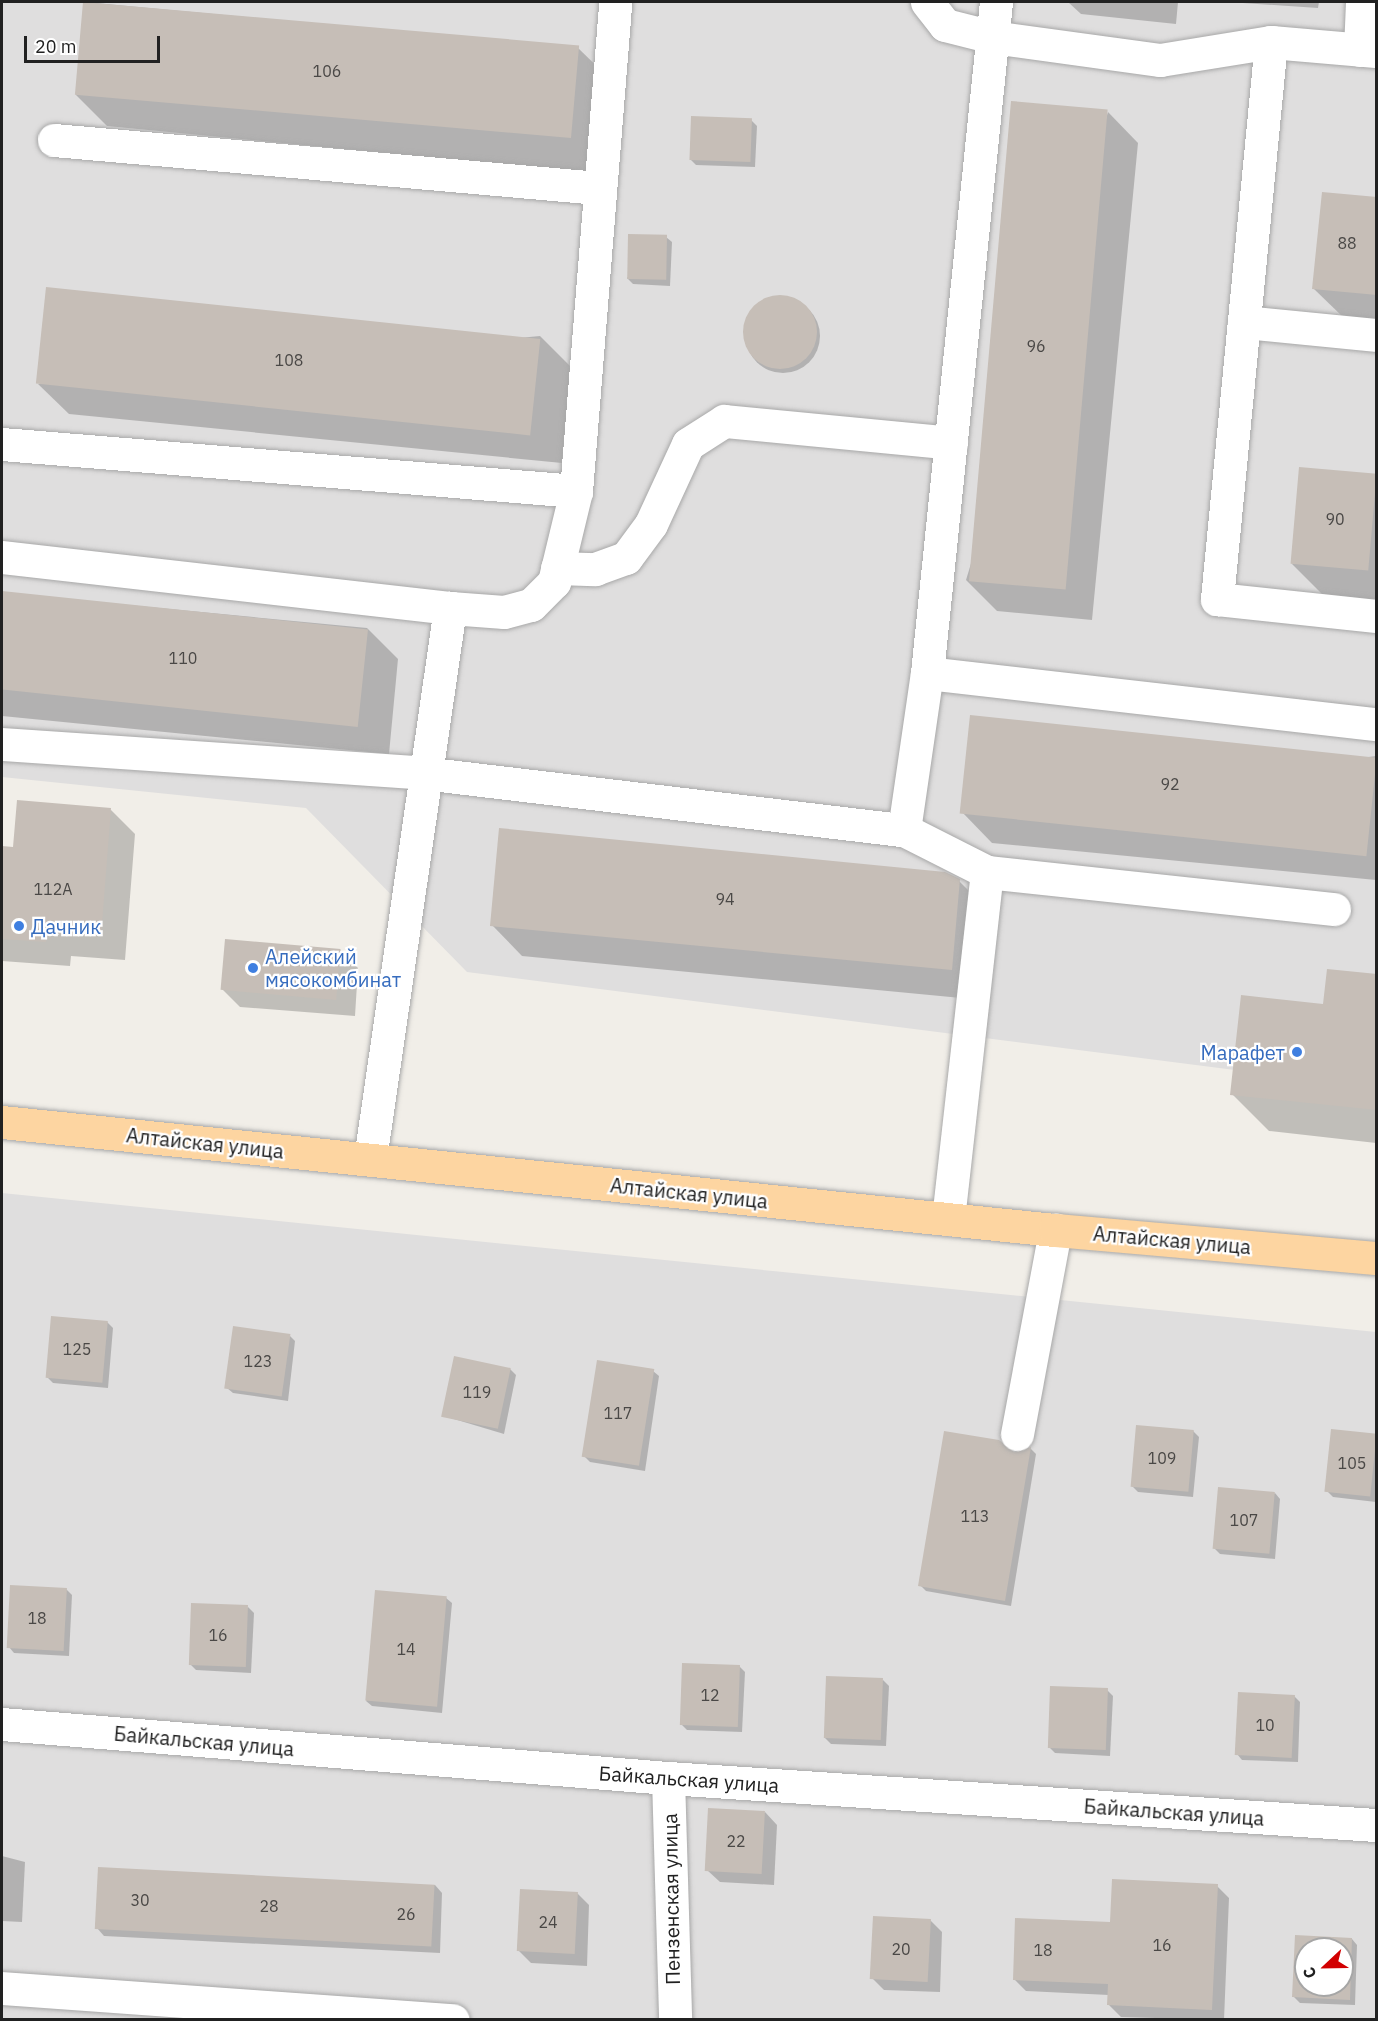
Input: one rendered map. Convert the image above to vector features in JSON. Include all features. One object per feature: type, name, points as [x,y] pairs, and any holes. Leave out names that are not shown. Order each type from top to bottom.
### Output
[{"type":"main road","name":"Алтайская улица","points":[[2,1122],[948,1220],[1377,1258]]},
{"type":"street","points":[[2,557],[450,608],[504,612],[531,604],[554,582],[576,491],[598,188],[615,2]]},
{"type":"street","points":[[927,2],[945,25],[992,38],[1160,60],[1271,42],[1369,50],[1362,2]]},
{"type":"street","points":[[904,830],[927,673],[996,2]]},
{"type":"street","points":[[1271,42],[1217,599],[1377,616]]},
{"type":"street","points":[[54,140],[598,188]]},
{"type":"street","points":[[1244,322],[1377,335]]},
{"type":"street","points":[[557,568],[595,569],[626,558],[651,524],[688,444],[724,421],[951,443]]},
{"type":"street","points":[[2,444],[576,491]]},
{"type":"street","points":[[370,1159],[423,773],[450,608]]},
{"type":"street","points":[[927,673],[1377,724]]},
{"type":"street","points":[[2,744],[423,773],[904,830],[987,872],[1334,909]]},
{"type":"street","points":[[948,1220],[987,872]]},
{"type":"street","points":[[1017,1434],[1055,1230]]},
{"type":"street","name":"Байкальская улица","points":[[2,1724],[668,1778],[1377,1825]]},
{"type":"street","name":"Пензенская улица","points":[[668,1778],[675,2019]]},
{"type":"street","points":[[2,1988],[453,2019]]},
{"type":"shaded area","points":[[2,2],[1376,2],[1376,1088],[467,972],[306,808],[2,777]]},
{"type":"shaded area","points":[[2,1193],[1376,1332],[1376,2019],[2,2019]]},
{"type":"building","points":[[83,2],[579,45],[571,138],[75,95]]},
{"type":"building","points":[[1011,101],[1108,109],[1066,590],[969,581]]},
{"type":"building","points":[[691,116],[752,118],[750,162],[689,160]]},
{"type":"building","points":[[1322,192],[1377,197],[1377,295],[1312,289]]},
{"type":"building","points":[[628,234],[667,235],[666,280],[627,279]]},
{"type":"building","points":[[46,287],[540,339],[530,435],[36,383]]},
{"type":"building","points":[[780,295],[801,301],[811,311],[817,332],[811,353],[801,363],[780,369],[759,363],[749,353],[743,332],[749,311],[759,301]]},
{"type":"building","points":[[1299,467],[1376,474],[1368,570],[1291,564]]},
{"type":"building","points":[[2,591],[368,629],[358,727],[2,690]]},
{"type":"building","points":[[970,715],[1376,758],[1366,856],[960,813]]},
{"type":"building","points":[[17,800],[111,808],[101,936],[47,932],[46,942],[2,939],[2,846],[13,847]]},
{"type":"building","points":[[499,828],[945,872],[960,879],[952,970],[490,926]]},
{"type":"building","points":[[225,939],[341,949],[336,1000],[221,990]]},
{"type":"building","points":[[1327,969],[1377,974],[1377,1110],[1230,1095],[1241,995],[1323,1004]]},
{"type":"building","points":[[51,1316],[108,1321],[102,1383],[46,1378]]},
{"type":"building","points":[[233,1326],[290,1334],[282,1396],[224,1388]]},
{"type":"building","points":[[454,1356],[511,1368],[498,1429],[441,1417]]},
{"type":"building","points":[[597,1360],[654,1369],[639,1466],[582,1457]]},
{"type":"building","points":[[1136,1425],[1194,1430],[1188,1492],[1131,1487]]},
{"type":"building","points":[[1331,1429],[1376,1434],[1370,1496],[1324,1492]]},
{"type":"building","points":[[944,1431],[999,1440],[1014,1452],[1031,1447],[1005,1601],[918,1586]]},
{"type":"building","points":[[1218,1487],[1275,1492],[1269,1554],[1213,1549]]},
{"type":"building","points":[[10,1585],[67,1588],[64,1651],[7,1648]]},
{"type":"building","points":[[375,1590],[447,1596],[437,1707],[365,1701]]},
{"type":"building","points":[[191,1603],[248,1605],[246,1667],[189,1665]]},
{"type":"building","points":[[682,1663],[740,1665],[738,1727],[680,1725]]},
{"type":"building","points":[[826,1676],[883,1678],[881,1740],[824,1738]]},
{"type":"building","points":[[1050,1686],[1108,1688],[1106,1750],[1048,1748]]},
{"type":"building","points":[[1238,1692],[1295,1695],[1292,1758],[1235,1755]]},
{"type":"building","points":[[708,1808],[765,1811],[762,1874],[705,1871]]},
{"type":"building","points":[[98,1867],[435,1885],[431,1947],[95,1929]]},
{"type":"building","points":[[1112,1879],[1218,1884],[1212,2010],[1107,2005],[1108,1984],[1013,1980],[1015,1918],[1110,1922]]},
{"type":"building","points":[[520,1889],[578,1892],[575,1954],[517,1951]]},
{"type":"building","points":[[873,1916],[931,1919],[928,1982],[870,1979]]},
{"type":"building","points":[[1295,1935],[1333,1937],[1295,1937]]},
{"type":"building","points":[[1294,1956],[1294,1997],[1350,1997],[1350,2000],[1292,1997]]},
{"type":"place","name":"Дачник","points":[[19,926]]},
{"type":"place","name":"Алейский мясокомбинат","points":[[253,968]]},
{"type":"place","name":"Марафет","points":[[1297,1052]]}]
